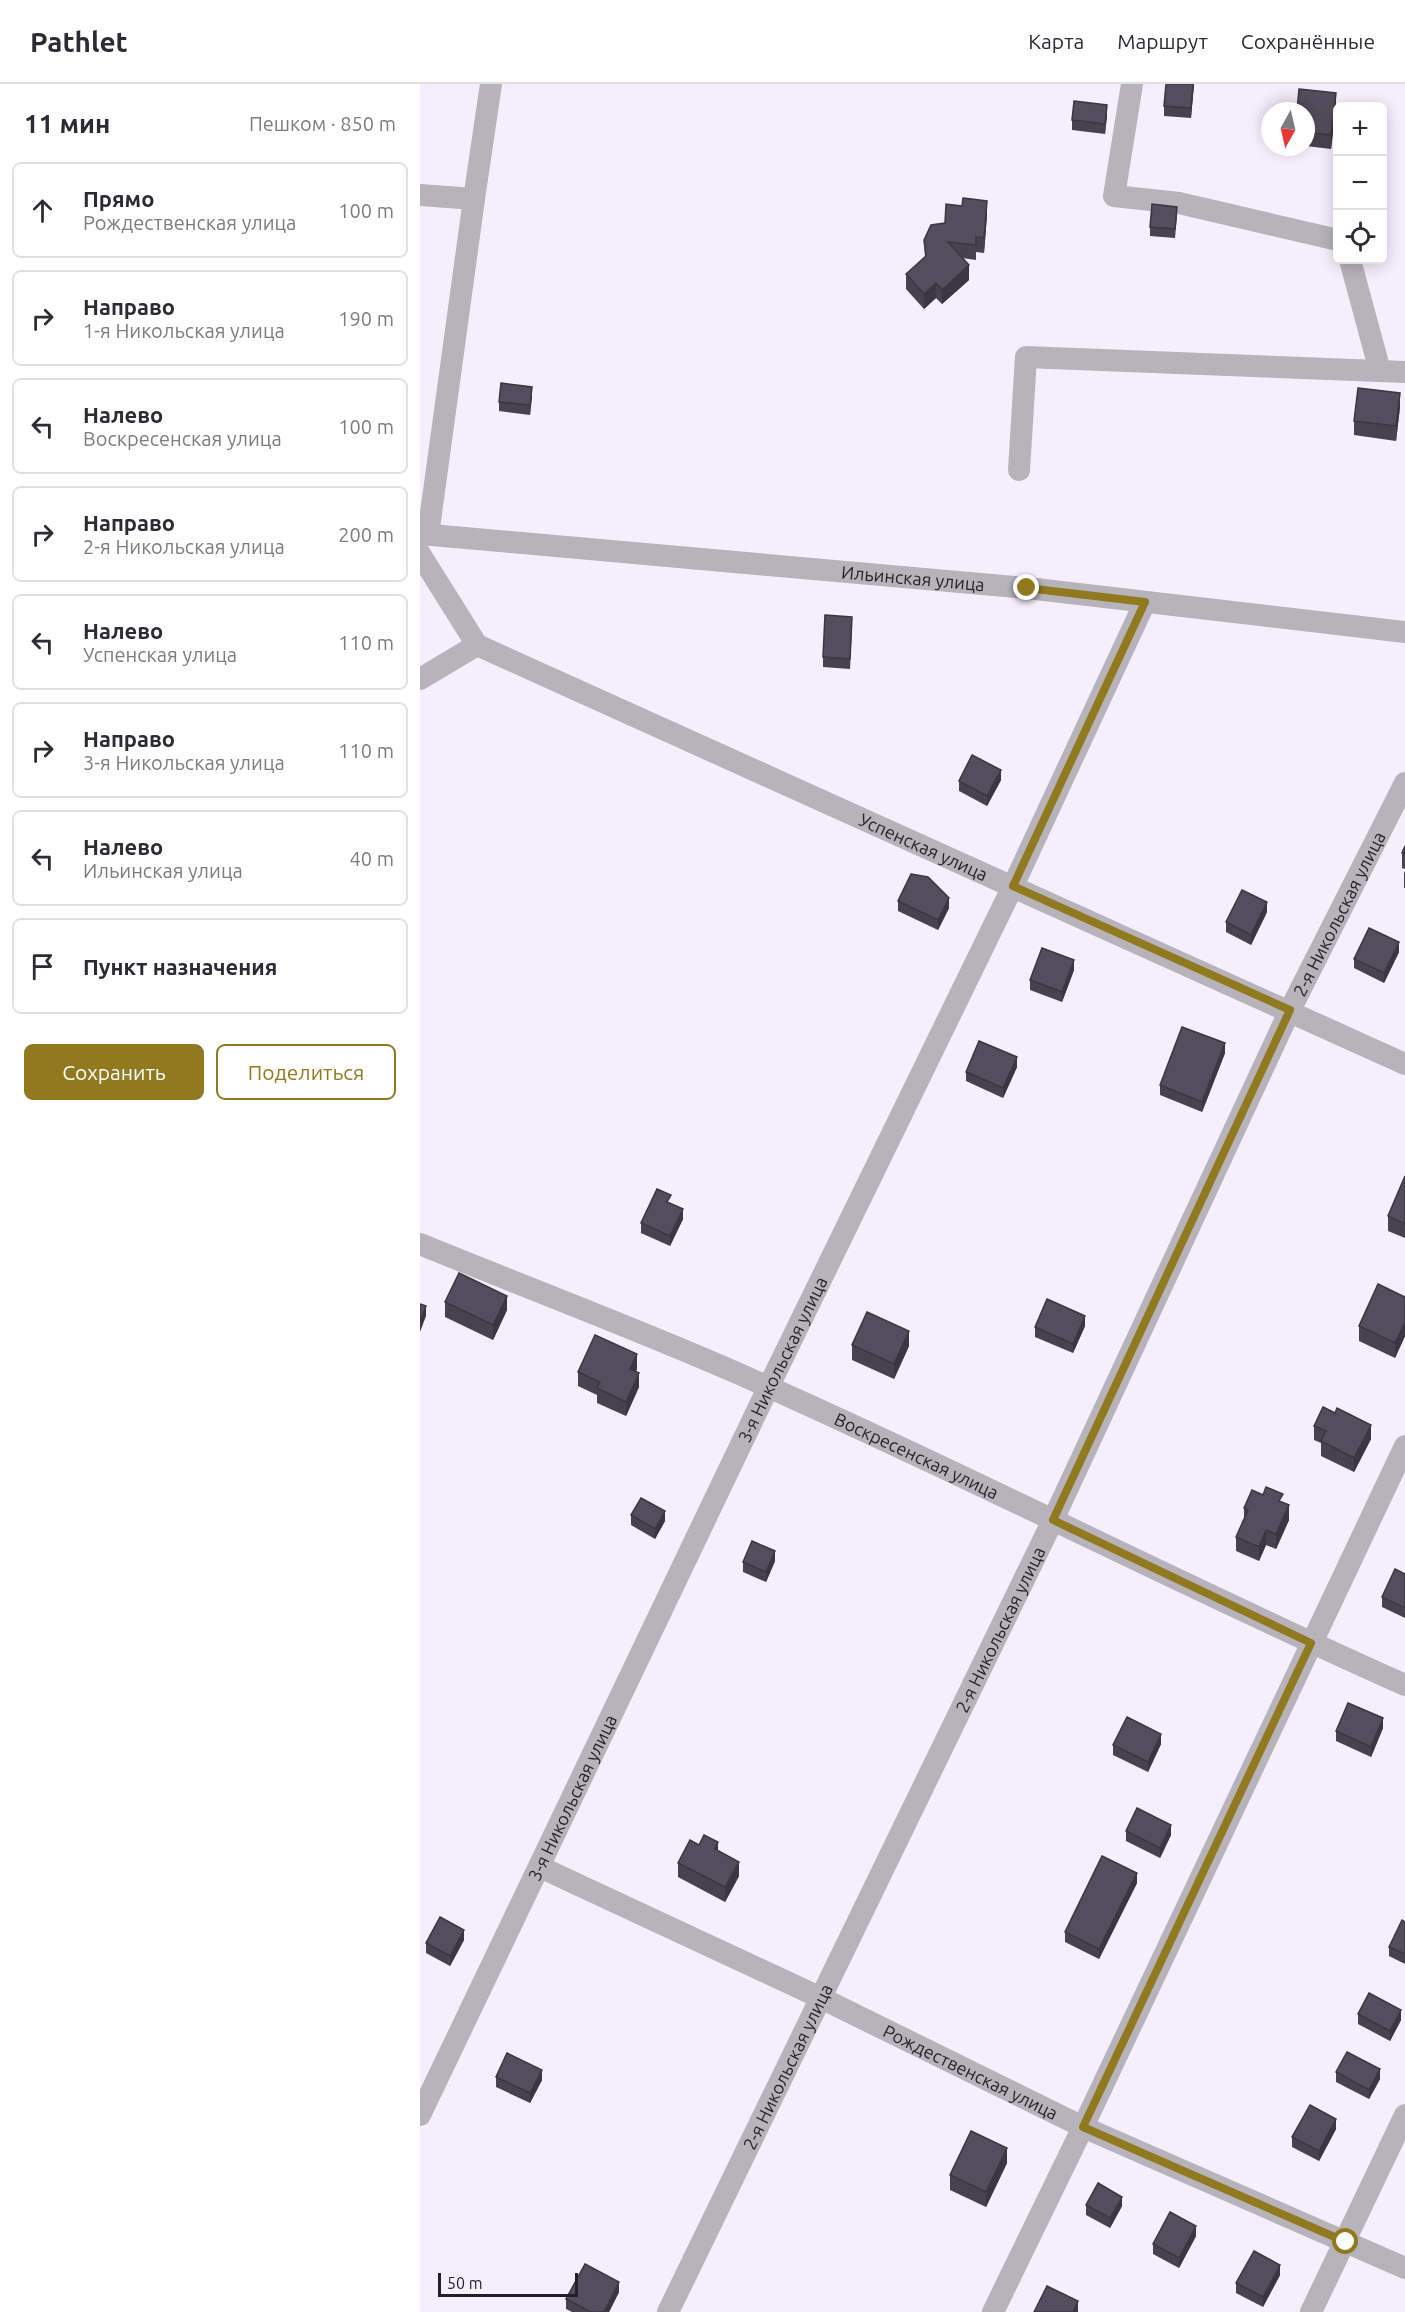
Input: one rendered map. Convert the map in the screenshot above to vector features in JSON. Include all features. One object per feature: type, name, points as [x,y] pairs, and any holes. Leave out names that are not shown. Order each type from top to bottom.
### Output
[{"type":"street","points":[[420,679],[477,645],[423,541],[491,84]]},
{"type":"street","points":[[1132,84],[1114,196],[1179,203],[1333,239]]},
{"type":"street","points":[[420,195],[474,199]]},
{"type":"street","points":[[1351,264],[1380,371]]},
{"type":"street","points":[[1019,470],[1026,357],[1405,372]]},
{"type":"street","name":"Ильинская улица","points":[[423,541],[1027,588],[1405,632]]},
{"type":"street","name":"3-я Никольская улица","points":[[420,2115],[768,1388],[1013,886],[1145,602]]},
{"type":"street","name":"Успенская улица","points":[[477,645],[1290,1010],[1405,1064]]},
{"type":"street","name":"2-я Никольская улица","points":[[668,2312],[819,1997],[1053,1520],[1290,1010],[1405,783]]},
{"type":"street","name":"Воскресенская улица","points":[[420,1244],[768,1388],[1405,1685]]},
{"type":"street","points":[[993,2312],[1405,1446]]},
{"type":"street","name":"Рождественская улица","points":[[540,1867],[819,1997],[1083,2127],[1405,2268]]},
{"type":"street","points":[[1311,2312],[1405,2115]]},
{"type":"building","points":[[1166,84],[1193,84],[1191,108],[1164,106]]},
{"type":"building","points":[[1299,89],[1336,93],[1335,102],[1333,102],[1331,135],[1315,133],[1315,102],[1298,102]]},
{"type":"building","points":[[1074,101],[1107,105],[1105,124],[1072,120]]},
{"type":"building","points":[[963,198],[987,201],[984,238],[976,237],[976,245],[948,242],[969,265],[942,290],[936,283],[924,294],[906,274],[926,256],[924,240],[931,225],[945,223],[946,204],[962,206]]},
{"type":"building","points":[[1152,204],[1177,207],[1175,229],[1150,227]]},
{"type":"building","points":[[501,383],[532,387],[530,405],[499,402]]},
{"type":"building","points":[[1358,388],[1400,393],[1396,426],[1354,421]]},
{"type":"building","points":[[825,615],[852,617],[850,659],[823,657]]},
{"type":"building","points":[[972,755],[1001,770],[987,796],[959,781]]},
{"type":"building","points":[[911,874],[928,877],[949,898],[938,920],[898,901]]},
{"type":"building","points":[[1242,890],[1267,902],[1251,935],[1226,922]]},
{"type":"building","points":[[1369,928],[1399,942],[1384,973],[1354,959]]},
{"type":"building","points":[[1042,948],[1074,960],[1062,992],[1030,980]]},
{"type":"building","points":[[1182,1027],[1225,1043],[1202,1102],[1160,1085]]},
{"type":"building","points":[[979,1041],[1017,1057],[1003,1088],[966,1072]]},
{"type":"building","points":[[1405,1176],[1405,1224],[1388,1216]]},
{"type":"building","points":[[657,1189],[671,1195],[667,1202],[683,1209],[670,1236],[641,1223]]},
{"type":"building","points":[[459,1273],[507,1296],[493,1325],[445,1302]]},
{"type":"building","points":[[1378,1284],[1405,1297],[1405,1322],[1395,1343],[1359,1326]]},
{"type":"building","points":[[1047,1299],[1085,1316],[1073,1344],[1035,1327]]},
{"type":"building","points":[[420,1304],[426,1306],[420,1322]]},
{"type":"building","points":[[867,1312],[909,1331],[894,1364],[852,1345]]},
{"type":"building","points":[[595,1335],[637,1354],[630,1369],[639,1373],[626,1402],[597,1388],[600,1382],[578,1372]]},
{"type":"building","points":[[1323,1407],[1335,1413],[1337,1408],[1371,1425],[1354,1458],[1321,1441],[1326,1431],[1314,1426]]},
{"type":"building","points":[[1266,1487],[1283,1494],[1279,1501],[1289,1505],[1276,1534],[1266,1530],[1259,1547],[1236,1537],[1248,1510],[1244,1508],[1252,1490],[1263,1495]]},
{"type":"building","points":[[641,1498],[665,1511],[655,1529],[631,1515]]},
{"type":"building","points":[[752,1541],[775,1551],[766,1572],[743,1562]]},
{"type":"building","points":[[1395,1569],[1405,1574],[1405,1608],[1382,1597]]},
{"type":"building","points":[[1348,1703],[1383,1718],[1371,1747],[1336,1731]]},
{"type":"building","points":[[1127,1717],[1161,1734],[1148,1762],[1113,1745]]},
{"type":"building","points":[[1137,1808],[1171,1825],[1160,1848],[1126,1831]]},
{"type":"building","points":[[704,1835],[718,1842],[715,1849],[739,1862],[725,1887],[678,1863],[690,1840],[699,1845]]},
{"type":"building","points":[[1102,1856],[1137,1873],[1099,1949],[1065,1932]]},
{"type":"building","points":[[440,1917],[464,1930],[450,1956],[426,1943]]},
{"type":"building","points":[[1402,1920],[1405,1922],[1405,1954],[1389,1947]]},
{"type":"building","points":[[1369,1993],[1401,2010],[1390,2031],[1358,2014]]},
{"type":"building","points":[[1347,2052],[1380,2069],[1369,2090],[1336,2072]]},
{"type":"building","points":[[507,2053],[542,2070],[530,2093],[496,2077]]},
{"type":"building","points":[[1310,2105],[1336,2119],[1319,2151],[1292,2137]]},
{"type":"building","points":[[971,2131],[1007,2148],[986,2192],[950,2175]]},
{"type":"building","points":[[1098,2183],[1122,2197],[1110,2218],[1086,2205]]},
{"type":"building","points":[[1170,2212],[1196,2226],[1179,2258],[1153,2244]]},
{"type":"building","points":[[1254,2251],[1280,2265],[1263,2297],[1236,2283]]},
{"type":"building","points":[[585,2264],[619,2282],[604,2312],[591,2312],[566,2299]]},
{"type":"building","points":[[1047,2286],[1078,2301],[1073,2312],[1034,2312]]},
{"type":"route","points":[[1027,588],[1145,602],[1013,886],[1290,1010],[1053,1520],[1311,1643],[1083,2127],[1346,2242]]}]
